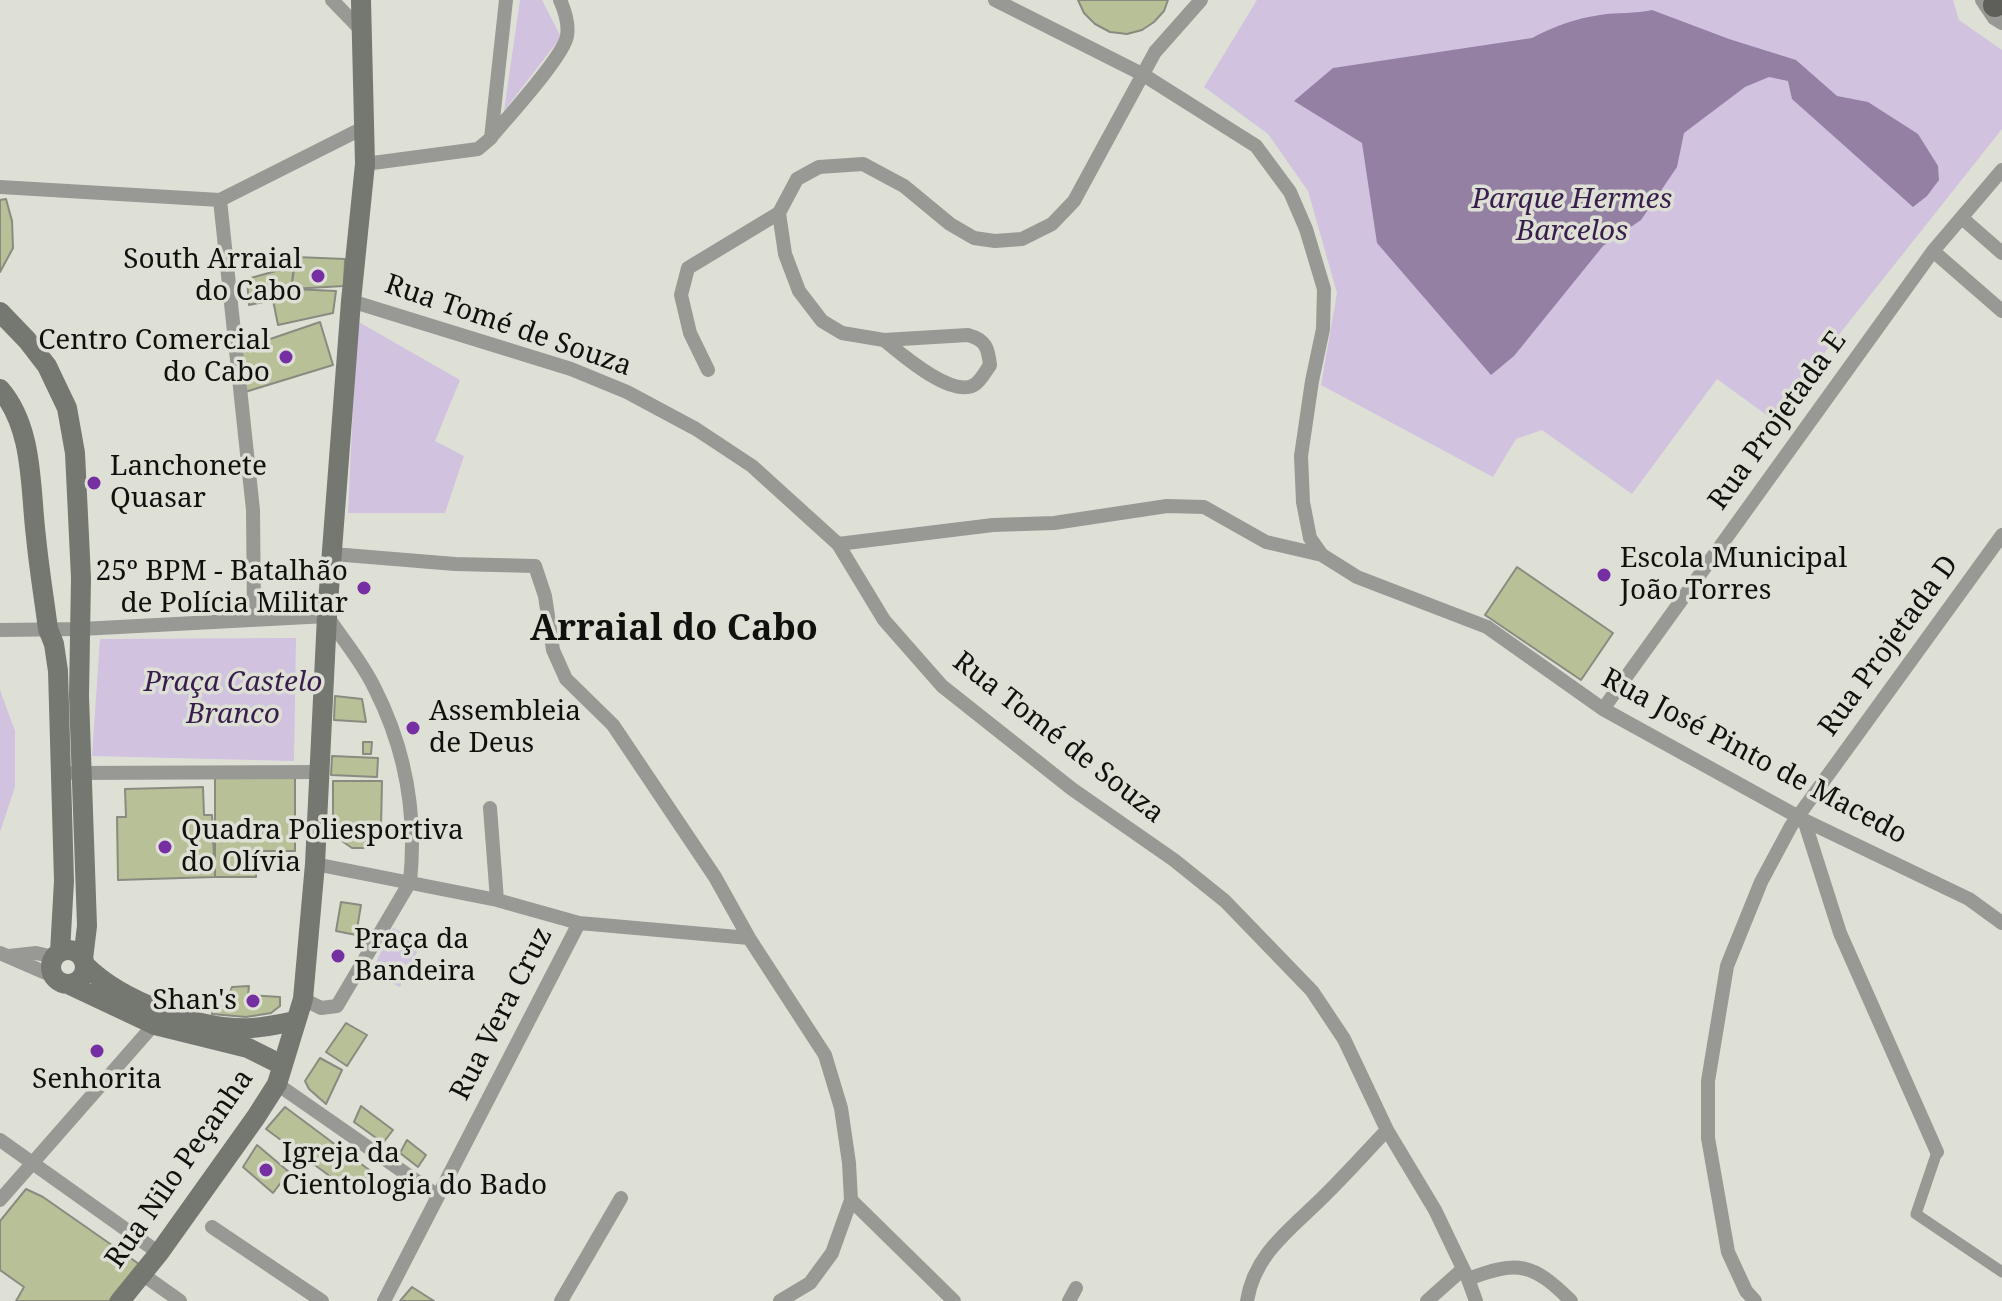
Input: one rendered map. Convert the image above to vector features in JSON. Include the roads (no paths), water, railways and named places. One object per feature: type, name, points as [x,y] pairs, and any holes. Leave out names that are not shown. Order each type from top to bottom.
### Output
[{"type":"main road","name":"Rua Nilo Peçanha","points":[[120,1301],[159,1253],[256,1117],[279,1074],[303,999],[315,864],[327,616],[351,301],[365,164],[361,0]]},
{"type":"main road","points":[[0,312],[47,366],[67,408],[75,453],[81,629],[79,696],[59,967]]},
{"type":"main road","points":[[0,389],[22,429],[28,463],[48,629],[54,644],[71,773],[87,926],[81,978],[59,967]]},
{"type":"main road","points":[[59,967],[73,951],[104,982],[160,1018]]},
{"type":"main road","points":[[59,967],[160,1018],[224,1027],[249,1038],[279,1074]]},
{"type":"main road","points":[[249,1038],[295,1021]]},
{"type":"street","points":[[332,0],[360,29]]},
{"type":"street","points":[[491,138],[506,0]]},
{"type":"street","points":[[365,164],[478,149],[491,138],[568,38],[566,12],[560,0]]},
{"type":"street","points":[[995,0],[1142,74],[1256,146],[1290,192],[1306,229],[1324,289],[1323,329],[1301,456],[1303,502],[1310,538],[1322,555]]},
{"type":"street","points":[[708,370],[690,333],[681,295],[688,268],[779,213],[797,179],[819,167],[863,164],[904,186],[950,224],[974,238],[995,241],[1022,239],[1052,224],[1074,201],[1155,52],[1201,0]]},
{"type":"street","points":[[0,187],[220,200],[365,127]]},
{"type":"street","name":"Rua Projetada E","points":[[1603,709],[1933,251],[2002,170]]},
{"type":"street","points":[[220,200],[253,510],[254,620]]},
{"type":"street","points":[[779,213],[785,254],[799,291],[822,321],[842,333],[884,340],[968,335],[980,339],[988,347],[990,365],[976,385],[965,388],[947,384],[909,362],[884,340]]},
{"type":"street","points":[[1962,218],[2002,253]]},
{"type":"street","points":[[1933,251],[2002,311]]},
{"type":"street","name":"Rua Tomé de Souza","points":[[351,301],[571,369],[627,392],[696,429],[752,466],[838,544],[884,620],[942,686],[1072,789],[1174,860],[1225,901],[1312,991],[1344,1039],[1387,1130],[1435,1210],[1476,1301]]},
{"type":"street","name":"Rua José Pinto de Macedo","points":[[838,544],[993,525],[1054,523],[1167,506],[1204,507],[1266,542],[1322,555],[1357,577],[1487,627],[1603,709],[1798,821],[1950,889],[2002,922]]},
{"type":"street","name":"Rua Projetada D","points":[[1755,1301],[1746,1291],[1728,1252],[1708,1138],[1708,1081],[1727,966],[1761,882],[1798,821],[2002,535]]},
{"type":"street","points":[[333,554],[455,564],[535,566],[545,596],[553,650],[566,679],[613,725],[715,877],[749,938],[825,1055],[841,1108],[851,1200],[832,1253],[810,1283],[780,1301]]},
{"type":"street","points":[[0,630],[81,629],[327,616],[374,686],[399,744],[411,814],[410,882],[337,1006],[321,1008],[303,999]]},
{"type":"street","points":[[71,773],[319,772]]},
{"type":"street","points":[[490,808],[497,900]]},
{"type":"street","points":[[1798,821],[1840,933],[1937,1152],[1916,1214],[2002,1272]]},
{"type":"street","points":[[315,864],[497,900],[579,923],[749,938]]},
{"type":"street","name":"Rua Vera Cruz","points":[[384,1301],[579,923]]},
{"type":"street","points":[[4,954],[36,953],[59,967]]},
{"type":"street","points":[[0,1200],[160,1018]]},
{"type":"street","points":[[279,1074],[438,1196]]},
{"type":"street","points":[[1247,1301],[1250,1280],[1273,1243],[1387,1130]]},
{"type":"street","points":[[0,1140],[159,1253]]},
{"type":"street","points":[[561,1301],[621,1198]]},
{"type":"street","points":[[851,1200],[954,1301]]},
{"type":"street","points":[[212,1227],[322,1301]]},
{"type":"street","points":[[1427,1301],[1466,1274],[1499,1267],[1521,1267],[1549,1279],[1571,1301]]},
{"type":"street","points":[[142,1274],[180,1301]]},
{"type":"place","name":"South Arraial do Cabo","points":[[318,276]]},
{"type":"place","name":"Centro Comercial do Cabo","points":[[286,357]]},
{"type":"place","name":"Lanchonete Quasar","points":[[94,483]]},
{"type":"place","name":"Escola Municipal João Torres","points":[[1604,575]]},
{"type":"place","name":"25º BPM - Batalhão de Polícia Militar","points":[[364,588]]},
{"type":"place","name":"Assembleia de Deus","points":[[413,728]]},
{"type":"place","name":"Quadra Poliesportiva do Olívia","points":[[165,847]]},
{"type":"place","name":"Praça da Bandeira","points":[[338,956]]},
{"type":"place","name":"Shan's","points":[[253,1001]]},
{"type":"place","name":"Senhorita","points":[[97,1051]]},
{"type":"place","name":"Igreja da Cientologia do Bado","points":[[266,1170]]},
{"type":"district","name":"Arraial do Cabo","points":[[674,630]]},
{"type":"park label","name":"Parque Hermes Barcelos","points":[[1572,216]]},
{"type":"park label","name":"Praça Castelo Branco","points":[[233,699]]}]
